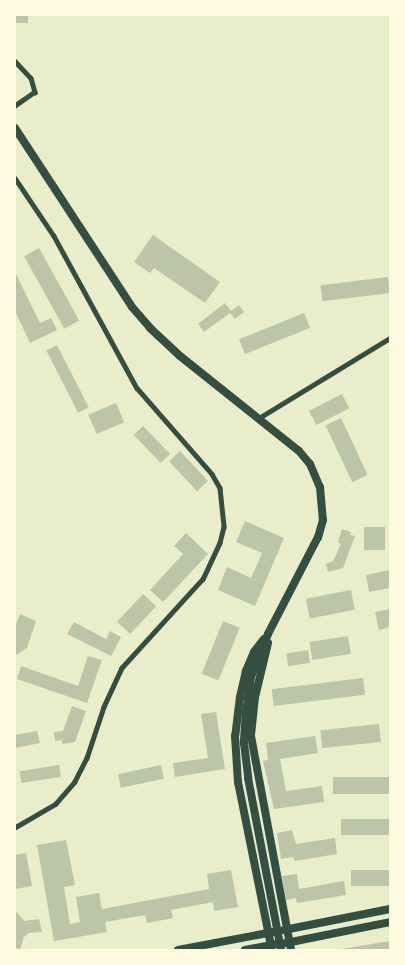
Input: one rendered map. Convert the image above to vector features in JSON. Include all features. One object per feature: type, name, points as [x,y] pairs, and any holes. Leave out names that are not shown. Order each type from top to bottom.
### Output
[{"type":"main road","points":[[15,128],[132,307],[150,328],[180,356],[299,451],[310,464],[320,487],[323,503],[323,520],[318,537],[268,634],[251,678],[246,711],[244,743],[248,778],[281,950]]},
{"type":"main road","points":[[268,634],[268,647],[255,697],[251,736],[291,946]]},
{"type":"main road","points":[[268,634],[254,652],[246,671],[240,697],[235,736],[238,782],[272,947]]},
{"type":"main road","points":[[178,950],[390,909]]},
{"type":"main road","points":[[245,950],[291,946],[390,922]]},
{"type":"street","points":[[15,61],[31,78],[36,92],[15,106]]},
{"type":"street","points":[[15,178],[54,236],[137,388],[212,474],[220,488],[224,527],[220,544],[203,579],[122,668],[104,707],[87,758],[75,782],[56,804],[15,828]]},
{"type":"street","points":[[259,418],[390,338]]},
{"type":"building","points":[[15,15],[28,15],[28,23],[15,23]]},
{"type":"building","points":[[153,235],[220,282],[205,303],[154,268],[150,273],[134,262]]},
{"type":"building","points":[[39,248],[79,321],[64,329],[24,256]]},
{"type":"building","points":[[15,272],[40,323],[51,318],[57,330],[30,343],[15,311]]},
{"type":"building","points":[[388,277],[390,293],[322,301],[321,285]]},
{"type":"building","points":[[225,303],[231,311],[239,305],[244,312],[235,319],[230,313],[204,332],[198,324]]},
{"type":"building","points":[[304,313],[310,328],[245,354],[239,339]]},
{"type":"building","points":[[57,345],[89,407],[78,413],[46,350]]},
{"type":"building","points":[[342,394],[349,408],[316,425],[309,411]]},
{"type":"building","points":[[116,403],[124,422],[97,434],[88,415]]},
{"type":"building","points":[[341,418],[368,475],[352,482],[326,425]]},
{"type":"building","points":[[143,426],[170,454],[161,463],[134,435]]},
{"type":"building","points":[[180,451],[208,481],[197,491],[169,461]]},
{"type":"building","points":[[245,521],[284,538],[255,606],[218,590],[227,567],[251,578],[262,553],[236,542]]},
{"type":"building","points":[[364,527],[385,527],[385,550],[364,550]]},
{"type":"building","points":[[342,529],[351,532],[350,535],[355,536],[343,568],[328,572],[326,564],[333,561],[341,544],[338,542]]},
{"type":"building","points":[[186,533],[208,554],[163,602],[150,590],[183,554],[174,546]]},
{"type":"building","points":[[390,570],[390,588],[369,592],[366,575]]},
{"type":"building","points":[[351,590],[355,610],[310,618],[306,599]]},
{"type":"building","points":[[143,594],[156,606],[130,634],[117,622]]},
{"type":"building","points":[[390,609],[390,627],[379,630],[375,612]]},
{"type":"building","points":[[20,614],[36,621],[27,648],[15,656],[15,627]]},
{"type":"building","points":[[223,621],[240,628],[218,681],[202,674]]},
{"type":"building","points":[[74,622],[106,639],[110,631],[121,637],[111,656],[67,634]]},
{"type":"building","points":[[348,636],[351,654],[312,660],[309,642]]},
{"type":"building","points":[[308,650],[310,663],[288,666],[286,653]]},
{"type":"building","points":[[88,656],[102,660],[87,703],[17,679],[21,666],[78,686]]},
{"type":"building","points":[[363,678],[365,695],[274,706],[272,689]]},
{"type":"building","points":[[72,706],[86,711],[75,742],[62,744],[62,740],[55,741],[54,732],[63,731]]},
{"type":"building","points":[[216,712],[225,769],[175,777],[173,763],[208,758],[201,714]]},
{"type":"building","points":[[379,724],[381,742],[322,748],[320,730]]},
{"type":"building","points":[[37,731],[40,743],[15,748],[15,735]]},
{"type":"building","points":[[315,736],[318,753],[280,759],[286,791],[322,786],[324,802],[274,809],[263,761],[268,760],[266,743]]},
{"type":"building","points":[[59,765],[61,777],[21,783],[19,771]]},
{"type":"building","points":[[161,765],[164,779],[121,788],[118,774]]},
{"type":"building","points":[[333,777],[390,777],[390,794],[333,794]]},
{"type":"building","points":[[341,819],[390,819],[390,835],[341,835]]},
{"type":"building","points":[[292,830],[296,844],[335,838],[337,854],[295,861],[293,857],[281,859],[277,833]]},
{"type":"building","points":[[66,840],[75,885],[64,887],[70,924],[80,922],[76,897],[99,893],[102,909],[209,889],[207,874],[231,870],[238,907],[214,911],[213,902],[171,910],[173,918],[147,923],[145,915],[105,922],[107,932],[54,941],[37,845]]},
{"type":"building","points":[[26,853],[32,886],[15,889],[15,855]]},
{"type":"building","points":[[351,870],[390,870],[390,886],[351,886]]},
{"type":"building","points":[[297,874],[299,889],[344,881],[346,895],[297,903],[296,898],[286,900],[282,876]]},
{"type":"building","points":[[15,910],[24,921],[39,919],[42,932],[29,933],[24,937],[20,949],[15,948]]},
{"type":"building","points":[[390,941],[390,950],[342,950],[342,949]]}]
